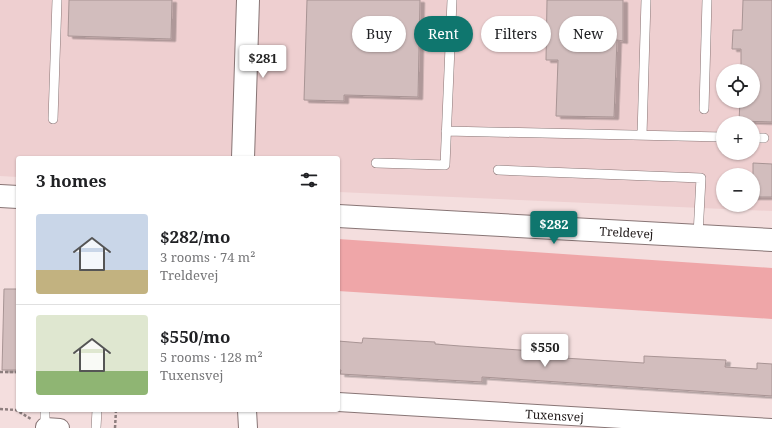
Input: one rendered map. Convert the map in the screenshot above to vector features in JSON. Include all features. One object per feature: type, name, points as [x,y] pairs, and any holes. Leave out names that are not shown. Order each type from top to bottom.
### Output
[{"type":"street","points":[[243,156],[248,0]]},
{"type":"street","points":[[0,196],[16,197]]},
{"type":"street","name":"Treldevej","points":[[340,216],[772,240]]},
{"type":"street","name":"Tuxensvej","points":[[340,402],[772,428]]},
{"type":"street","points":[[247,412],[248,428]]},
{"type":"lane","points":[[53,119],[57,0]]},
{"type":"lane","points":[[376,163],[445,164],[452,0]]},
{"type":"lane","points":[[642,135],[646,0]]},
{"type":"lane","points":[[704,108],[707,0]]},
{"type":"lane","points":[[446,131],[716,137]]},
{"type":"lane","points":[[498,170],[701,178],[698,236]]},
{"type":"lane","points":[[96,428],[97,412]]},
{"type":"path","points":[[0,372],[16,372]]},
{"type":"path","points":[[0,409],[16,410]]},
{"type":"path","points":[[21,412],[49,423]]},
{"type":"path","points":[[115,428],[116,412]]},
{"type":"shaded area","points":[[0,0],[772,0],[772,211],[760,210],[760,168],[716,168],[716,209],[340,192],[340,156],[16,156],[16,177],[0,176]]},
{"type":"shaded area","points":[[340,239],[772,268],[772,319],[340,291]]},
{"type":"building","points":[[69,0],[172,0],[171,39],[68,36]]},
{"type":"building","points":[[307,0],[420,0],[420,16],[414,16],[414,52],[419,52],[418,97],[344,95],[344,101],[304,100]]},
{"type":"building","points":[[547,0],[623,0],[623,41],[617,40],[617,16],[559,16],[559,52],[617,52],[614,117],[556,116],[558,60],[546,60],[546,52],[551,52],[551,16],[547,16]]},
{"type":"building","points":[[743,0],[772,0],[772,122],[760,122],[760,116],[739,116],[740,108],[760,108],[760,64],[741,64],[741,49],[732,49],[733,30],[742,30]]},
{"type":"building","points":[[753,163],[772,164],[772,197],[760,197],[760,168],[753,168]]},
{"type":"building","points":[[4,289],[16,289],[16,370],[2,370]]},
{"type":"building","points":[[363,338],[435,342],[435,344],[564,353],[564,358],[644,363],[644,356],[726,360],[725,367],[757,369],[757,363],[772,364],[772,396],[482,377],[482,382],[340,374],[340,341],[362,343]]}]
